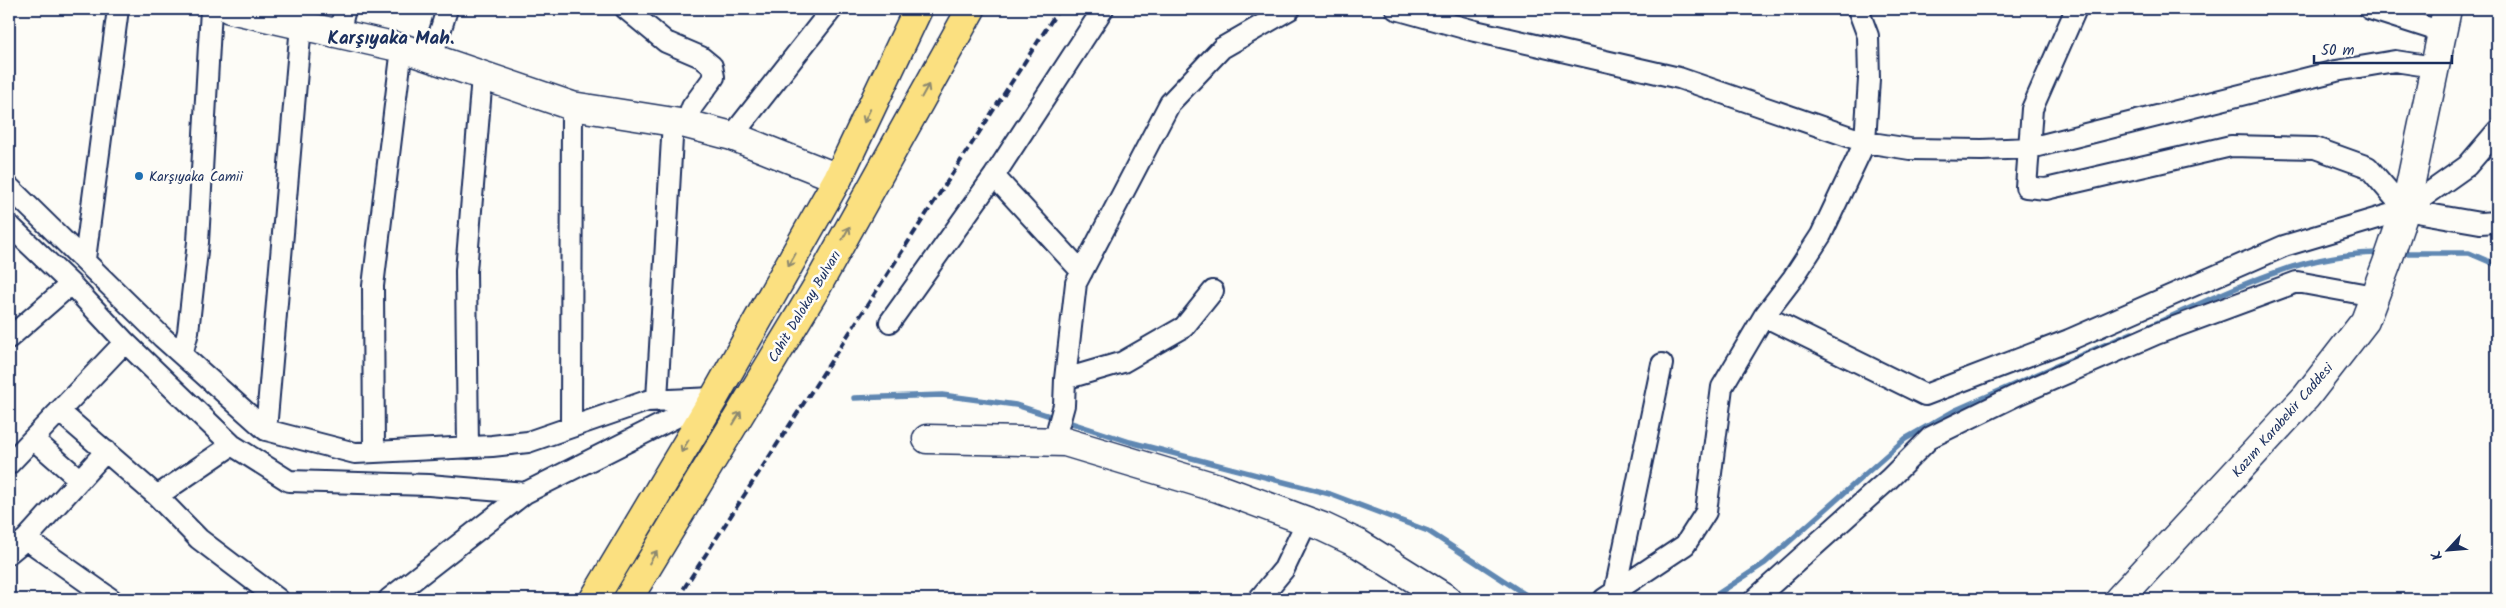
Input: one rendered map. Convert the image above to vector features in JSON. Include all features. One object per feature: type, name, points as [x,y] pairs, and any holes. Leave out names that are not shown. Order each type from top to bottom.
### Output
[{"type":"main road","points":[[594,599],[714,398],[838,178],[918,9]]},
{"type":"main road","name":"Cahit Dalokay Bulvarı","points":[[628,599],[815,290],[971,9]]},
{"type":"street","points":[[85,259],[118,9]]},
{"type":"street","points":[[182,355],[188,332],[198,242],[210,9]]},
{"type":"street","points":[[230,9],[301,25],[342,21],[402,48],[572,106],[680,122],[732,136],[838,178]]},
{"type":"street","points":[[432,58],[447,9]]},
{"type":"street","points":[[626,9],[666,42],[700,57],[712,66],[714,77],[680,122],[656,399]]},
{"type":"street","points":[[732,136],[832,9]]},
{"type":"street","points":[[890,322],[994,176],[1103,9]]},
{"type":"street","points":[[1058,434],[1064,405],[1064,379],[1076,282],[1170,103],[1222,48],[1290,9]]},
{"type":"street","points":[[1396,9],[1475,31],[1679,78],[1865,142],[1910,149],[1982,150],[2030,148],[2336,71],[2395,61],[2434,68]]},
{"type":"street","points":[[1610,595],[1685,546],[1706,512],[1722,387],[1764,316],[1793,278],[1821,235],[1865,142],[1869,79],[1868,36],[1858,9]]},
{"type":"street","points":[[2076,9],[2032,109],[2026,187],[2046,189],[2231,146],[2315,148],[2368,167],[2405,210],[2480,223],[2497,222]]},
{"type":"street","points":[[2370,9],[2444,20]]},
{"type":"street","name":"Kazım Karabekir Caddesi","points":[[2119,599],[2306,396],[2365,321],[2405,210],[2444,20]]},
{"type":"street","points":[[266,430],[301,25]]},
{"type":"street","points":[[374,452],[372,286],[402,48]]},
{"type":"street","points":[[468,448],[466,271],[482,76]]},
{"type":"street","points":[[571,427],[572,106]]},
{"type":"street","points":[[1764,316],[1926,395],[2069,340],[2284,246],[2405,210],[2467,166],[2497,131]]},
{"type":"street","points":[[994,176],[1082,272]]},
{"type":"street","points":[[9,187],[182,355],[266,430],[355,453],[468,448],[528,442],[656,399],[714,398]]},
{"type":"street","points":[[9,225],[71,284],[125,342],[232,445],[289,481],[429,485],[525,493]]},
{"type":"street","points":[[1755,599],[1889,479],[1931,437],[2019,394],[2156,334],[2297,282],[2374,296]]},
{"type":"street","points":[[9,338],[71,284]]},
{"type":"street","points":[[1064,379],[1123,362],[1184,327],[1213,291]]},
{"type":"street","points":[[9,464],[125,342]]},
{"type":"street","points":[[1610,595],[1662,364]]},
{"type":"street","points":[[389,599],[525,493],[714,398]]},
{"type":"street","points":[[59,411],[157,496],[199,538],[278,599]]},
{"type":"street","points":[[926,439],[1058,434]]},
{"type":"street","points":[[1058,434],[1065,442],[1218,488],[1307,521],[1359,544],[1447,599]]},
{"type":"street","points":[[33,439],[80,480]]},
{"type":"street","points":[[157,496],[232,445]]},
{"type":"street","points":[[9,553],[26,539],[106,451]]},
{"type":"street","points":[[1260,599],[1284,568],[1307,521]]},
{"type":"street","points":[[26,539],[111,599]]},
{"type":"waterway","points":[[2148,327],[2233,289],[2291,267],[2351,255],[2382,253]]},
{"type":"waterway","points":[[2399,253],[2469,253],[2497,265]]},
{"type":"waterway","points":[[1710,599],[1765,563],[1905,439],[1956,410],[2132,333]]},
{"type":"waterway","points":[[854,398],[942,395],[1016,405],[1130,442],[1330,494],[1428,531],[1532,599]]},
{"type":"railway","points":[[677,599],[1059,9]]},
{"type":"place","name":"Karşıyaka Camii","points":[[139,176]]},
{"type":"district","name":"Karşıyaka Mah.","points":[[391,37]]}]
